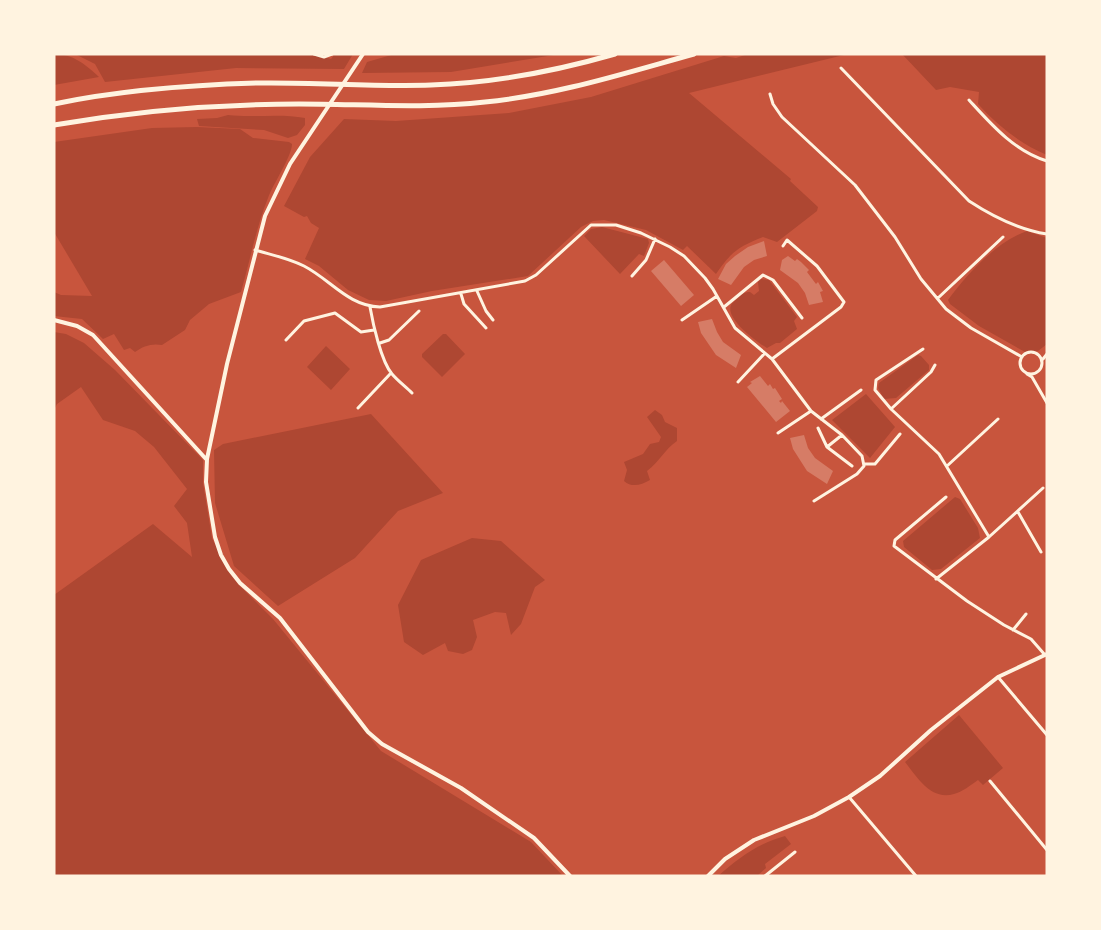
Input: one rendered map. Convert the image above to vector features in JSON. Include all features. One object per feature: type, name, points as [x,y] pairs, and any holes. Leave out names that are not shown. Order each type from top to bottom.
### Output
[{"type":"highway","points":[[54,104],[158,87],[260,83],[432,85],[534,74],[615,54]]},
{"type":"highway","points":[[54,125],[166,110],[217,106],[430,105],[485,102],[537,95],[597,82],[694,54]]},
{"type":"street","points":[[314,54],[324,57],[332,54]]},
{"type":"street","points":[[363,54],[290,164],[265,216],[255,250],[207,459],[206,482],[215,537],[229,569],[240,583],[280,618],[368,732],[382,744],[461,788],[534,837],[570,876]]},
{"type":"street","points":[[841,68],[969,201],[987,213],[1035,232],[1047,234]]},
{"type":"street","points":[[770,94],[772,104],[782,117],[855,185],[895,237],[921,279],[957,318],[1022,357]]},
{"type":"street","points":[[969,100],[999,132],[1018,147],[1047,161]]},
{"type":"street","points":[[255,250],[297,263],[319,276],[352,301],[370,307],[392,306],[525,281],[591,225],[616,225],[655,239],[684,256],[705,278],[735,328],[772,359],[811,411],[842,435],[862,456],[863,469],[814,501]]},
{"type":"street","points":[[938,298],[1003,237]]},
{"type":"street","points":[[632,276],[646,260],[655,239]]},
{"type":"street","points":[[772,359],[841,307],[844,302],[810,258],[787,240],[783,246]]},
{"type":"street","points":[[724,307],[763,275],[773,280],[802,318]]},
{"type":"street","points":[[477,291],[493,320]]},
{"type":"street","points":[[461,294],[464,304],[486,328]]},
{"type":"street","points":[[682,320],[717,296]]},
{"type":"street","points":[[370,307],[374,330],[386,365],[391,374],[412,393]]},
{"type":"street","points":[[380,344],[389,340],[419,311]]},
{"type":"street","points":[[286,340],[304,321],[335,313],[361,332],[374,330]]},
{"type":"street","points":[[54,320],[77,326],[93,334],[207,459]]},
{"type":"street","points":[[923,349],[876,380],[874,390],[891,410],[934,448],[989,537]]},
{"type":"street","points":[[1042,361],[1032,352],[1022,357],[1020,364],[1032,377],[1047,403]]},
{"type":"street","points":[[738,382],[765,353]]},
{"type":"street","points":[[1026,372],[1036,373],[1041,368],[1042,361],[1047,354]]},
{"type":"street","points":[[891,410],[931,372],[935,365]]},
{"type":"street","points":[[358,408],[391,374]]},
{"type":"street","points":[[821,418],[859,391],[861,398]]},
{"type":"street","points":[[778,433],[811,411]]},
{"type":"street","points":[[947,466],[998,419]]},
{"type":"street","points":[[818,429],[827,447],[852,466]]},
{"type":"street","points":[[864,464],[875,464],[900,434]]},
{"type":"street","points":[[827,447],[842,435]]},
{"type":"street","points":[[936,579],[989,537],[1043,488]]},
{"type":"street","points":[[708,876],[725,859],[754,840],[814,816],[849,797],[880,776],[931,730],[998,677],[1046,654],[1031,639],[1013,630],[936,579],[894,546],[893,543],[946,497]]},
{"type":"street","points":[[1018,512],[1041,552]]},
{"type":"street","points":[[1013,630],[1026,614]]},
{"type":"street","points":[[998,677],[1047,735]]},
{"type":"street","points":[[990,781],[1047,850]]},
{"type":"street","points":[[849,797],[916,876]]},
{"type":"street","points":[[765,876],[795,852]]},
{"type":"shaded area","points":[[54,54],[61,54],[78,61],[99,77],[54,85]]},
{"type":"shaded area","points":[[75,54],[315,54],[331,59],[335,54],[353,54],[344,69],[236,68],[105,82],[95,64]]},
{"type":"shaded area","points":[[395,54],[560,54],[451,72],[362,73],[367,62]]},
{"type":"shaded area","points":[[748,54],[848,54],[689,93],[791,179],[790,181],[818,207],[817,211],[777,242],[763,237],[741,247],[726,260],[716,274],[687,246],[683,250],[646,230],[604,220],[593,221],[581,227],[528,276],[432,291],[386,301],[369,300],[348,290],[319,266],[305,259],[319,228],[311,223],[307,216],[304,217],[284,206],[310,157],[344,119],[396,121],[509,113],[591,97],[724,56],[736,58]]},
{"type":"shaded area","points":[[902,54],[1047,54],[1047,155],[1018,139],[993,120],[978,104],[979,92],[950,87],[936,90]]},
{"type":"shaded area","points":[[228,115],[305,118],[305,125],[297,135],[288,138],[264,130],[199,126],[197,119]]},
{"type":"shaded area","points":[[152,128],[240,129],[253,138],[292,144],[289,156],[270,192],[264,209],[241,292],[209,304],[190,320],[185,330],[162,345],[155,344],[135,352],[130,348],[124,350],[114,334],[103,339],[82,319],[54,316],[54,292],[61,295],[92,296],[54,232],[54,142]]},
{"type":"shaded area","points":[[602,227],[648,239],[649,243],[644,256],[639,254],[620,274],[584,236],[591,229]]},
{"type":"shaded area","points":[[1027,231],[1047,238],[1047,344],[1038,351],[1025,352],[979,326],[948,300],[993,251]]},
{"type":"shaded area","points":[[761,279],[769,280],[797,317],[794,321],[797,329],[780,343],[767,348],[743,330],[730,311],[732,304],[742,294],[750,292],[754,295],[759,291],[758,282]]},
{"type":"shaded area","points":[[54,332],[66,334],[84,343],[115,370],[203,460],[203,483],[212,538],[227,570],[273,619],[381,751],[531,842],[563,876],[54,876],[54,595],[153,524],[192,557],[187,523],[174,506],[187,489],[154,447],[135,431],[103,420],[81,387],[57,404],[54,410]]},
{"type":"shaded area","points":[[443,334],[446,334],[465,354],[442,377],[422,357],[422,354]]},
{"type":"shaded area","points":[[326,346],[350,369],[331,390],[307,367]]},
{"type":"shaded area","points":[[918,355],[929,365],[929,370],[896,398],[884,399],[878,388],[879,383]]},
{"type":"shaded area","points":[[866,394],[895,427],[870,458],[832,420]]},
{"type":"shaded area","points":[[655,410],[662,415],[665,422],[677,428],[677,441],[647,471],[650,480],[633,485],[624,481],[627,470],[624,462],[643,454],[650,444],[659,442],[661,437],[647,417]]},
{"type":"shaded area","points":[[371,414],[443,493],[398,511],[355,558],[278,606],[234,566],[215,503],[214,450],[223,444]]},
{"type":"shaded area","points":[[955,497],[960,499],[978,528],[980,538],[941,569],[932,570],[904,547],[903,541]]},
{"type":"shaded area","points":[[472,538],[501,541],[545,580],[535,587],[521,624],[511,635],[506,613],[495,612],[473,620],[477,637],[472,650],[463,654],[448,651],[445,643],[423,655],[404,642],[398,605],[421,560]]},
{"type":"shaded area","points":[[959,715],[1003,768],[983,785],[978,780],[957,793],[938,794],[925,786],[905,762]]},
{"type":"shaded area","points":[[785,836],[791,844],[765,864],[766,868],[757,876],[718,876],[749,852]]},
{"type":"building","points":[[764,241],[767,256],[754,260],[744,267],[731,285],[718,279],[726,264],[735,256],[748,247]]},
{"type":"building","points":[[788,256],[795,261],[797,259],[809,270],[807,272],[816,284],[818,282],[823,291],[820,292],[823,302],[809,305],[798,283],[780,270],[782,260]]},
{"type":"building","points":[[664,260],[694,295],[681,306],[651,271]]},
{"type":"building","points":[[712,319],[723,342],[741,355],[736,368],[716,355],[701,333],[698,322]]},
{"type":"building","points":[[760,376],[768,386],[770,384],[773,389],[775,388],[782,399],[779,401],[781,403],[782,401],[790,411],[776,422],[747,387],[752,383],[750,382]]},
{"type":"building","points":[[804,435],[808,448],[815,458],[833,471],[827,484],[807,471],[793,449],[790,438]]}]
